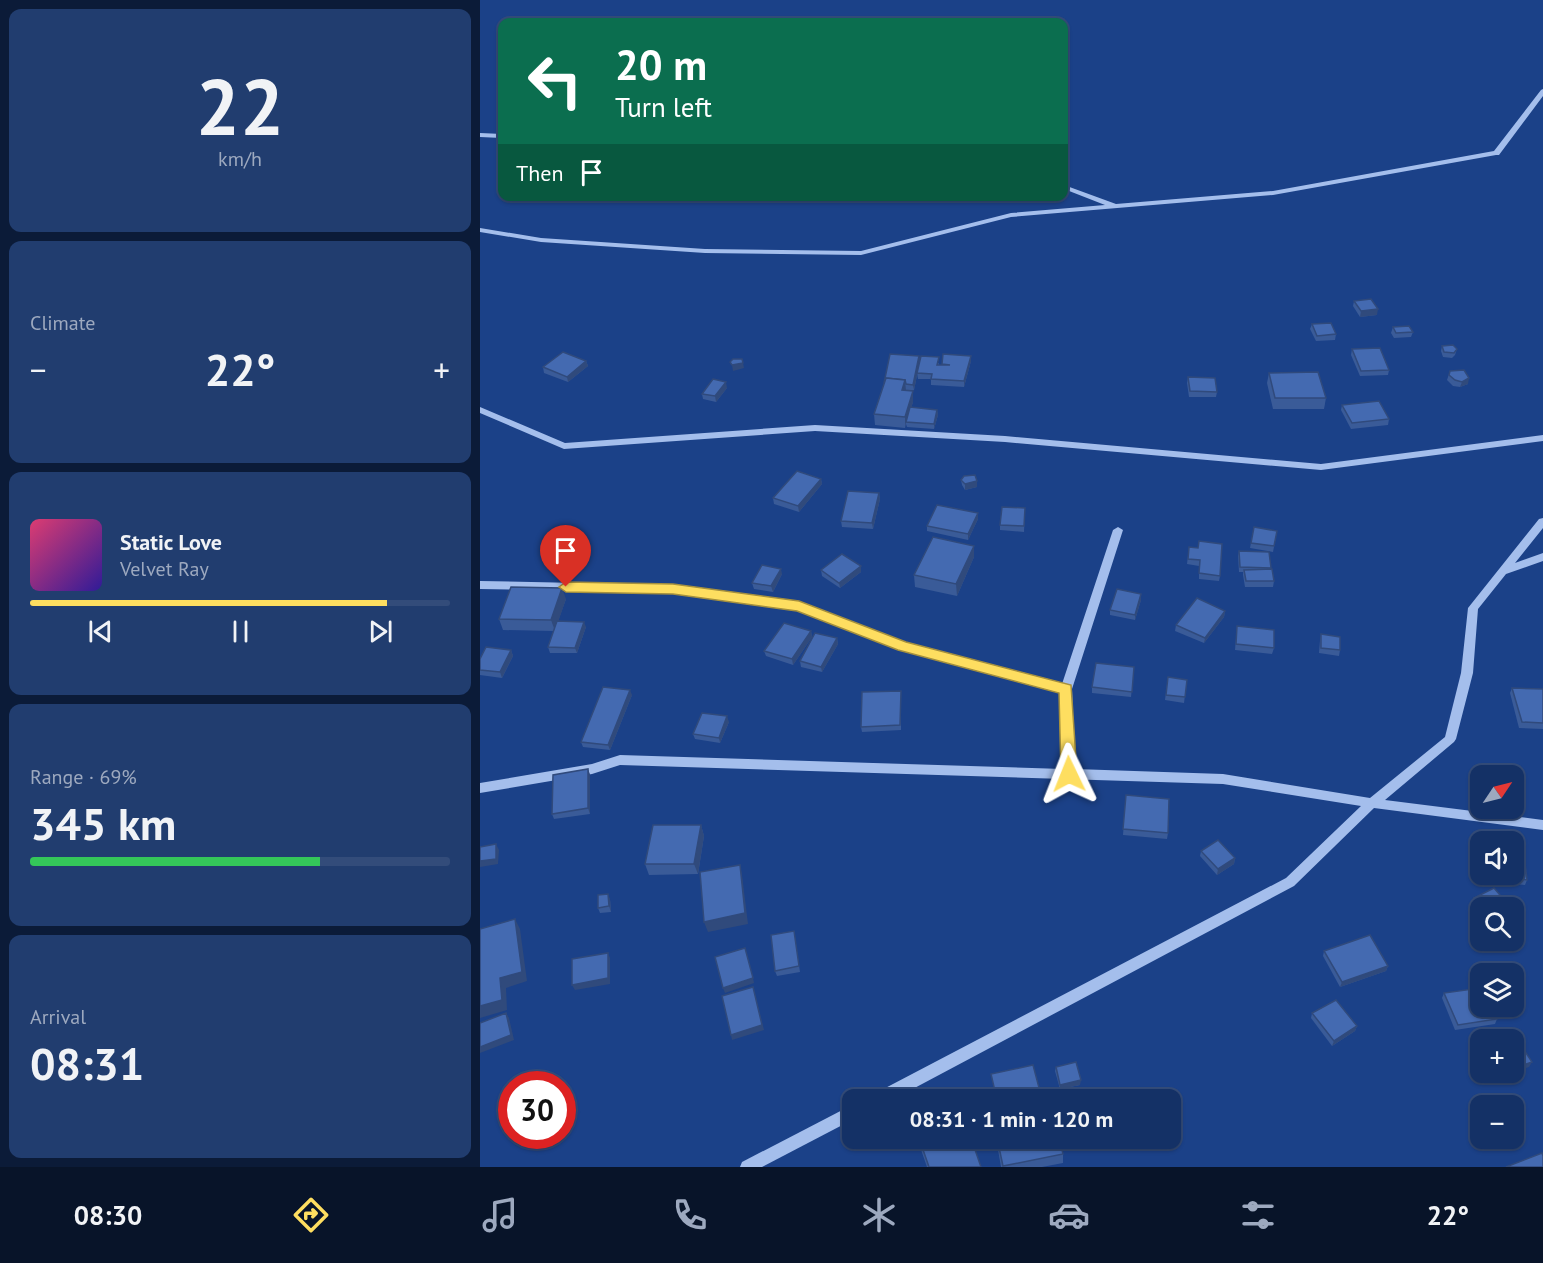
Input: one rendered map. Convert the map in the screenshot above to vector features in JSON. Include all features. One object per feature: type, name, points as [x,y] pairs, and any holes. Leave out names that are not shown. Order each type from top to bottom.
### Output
[{"type":"street","points":[[480,230],[541,240],[705,251],[861,253],[1011,215],[1273,193],[1496,153],[1543,91]]},
{"type":"street","points":[[480,135],[498,136]]},
{"type":"street","points":[[1068,188],[1116,206]]},
{"type":"street","points":[[480,410],[564,447],[815,428],[1005,439],[1321,467],[1543,438]]},
{"type":"street","points":[[898,1089],[1290,882],[1372,803],[1450,739],[1467,673],[1473,608],[1543,521]]},
{"type":"street","points":[[1069,774],[1066,689],[1119,530]]},
{"type":"street","points":[[1502,572],[1543,557]]},
{"type":"street","points":[[480,585],[673,589],[799,606],[903,647],[1066,689]]},
{"type":"street","points":[[480,788],[592,769],[620,760],[1223,779],[1372,803],[1543,825]]},
{"type":"street","points":[[751,1166],[842,1117]]},
{"type":"building","points":[[1371,299],[1378,309],[1361,311],[1354,301]]},
{"type":"building","points":[[1331,323],[1336,334],[1317,336],[1312,324]]},
{"type":"building","points":[[1409,326],[1413,332],[1396,333],[1393,327]]},
{"type":"building","points":[[1453,345],[1457,349],[1454,353],[1444,352],[1442,346]]},
{"type":"building","points":[[1380,348],[1389,370],[1361,371],[1352,349]]},
{"type":"building","points":[[563,352],[586,361],[567,377],[543,367]]},
{"type":"building","points":[[890,354],[919,356],[913,385],[906,384],[905,380],[886,378],[884,383]]},
{"type":"building","points":[[943,354],[971,356],[964,381],[931,379],[932,374],[917,373],[921,356],[939,357],[937,365],[950,365],[942,364]]},
{"type":"building","points":[[733,359],[742,359],[743,363],[732,365],[730,362]]},
{"type":"building","points":[[1464,370],[1469,378],[1462,382],[1449,375],[1450,371]]},
{"type":"building","points":[[1318,372],[1326,398],[1275,398],[1269,373]]},
{"type":"building","points":[[1188,377],[1215,378],[1217,392],[1190,391]]},
{"type":"building","points":[[886,378],[905,380],[902,390],[913,391],[905,417],[874,414]]},
{"type":"building","points":[[713,379],[726,382],[715,396],[702,394]]},
{"type":"building","points":[[1379,401],[1389,419],[1352,423],[1342,405]]},
{"type":"building","points":[[910,407],[937,410],[934,424],[906,422]]},
{"type":"building","points":[[797,471],[821,479],[798,506],[773,498]]},
{"type":"building","points":[[975,475],[977,481],[965,484],[961,480],[964,476]]},
{"type":"building","points":[[848,491],[879,493],[872,523],[841,521]]},
{"type":"building","points":[[937,505],[978,513],[968,534],[927,526]]},
{"type":"building","points":[[1002,507],[1025,508],[1024,526],[1000,525]]},
{"type":"building","points":[[1254,527],[1277,531],[1274,546],[1251,543]]},
{"type":"building","points":[[933,537],[974,546],[956,584],[914,575]]},
{"type":"building","points":[[1199,541],[1222,544],[1220,576],[1199,573],[1200,560],[1188,559],[1189,547],[1198,548]]},
{"type":"building","points":[[1239,551],[1269,552],[1271,568],[1240,567]]},
{"type":"building","points":[[842,554],[861,566],[839,583],[821,570]]},
{"type":"building","points":[[762,565],[781,569],[771,586],[752,583]]},
{"type":"building","points":[[1272,569],[1274,581],[1246,581],[1244,570]]},
{"type":"building","points":[[511,587],[562,588],[551,620],[499,619]]},
{"type":"building","points":[[1117,589],[1141,594],[1135,615],[1110,610]]},
{"type":"building","points":[[1197,598],[1225,611],[1205,638],[1176,625]]},
{"type":"building","points":[[557,621],[584,622],[575,648],[548,647]]},
{"type":"building","points":[[784,623],[811,631],[792,659],[764,651]]},
{"type":"building","points":[[1237,626],[1274,630],[1274,648],[1236,644]]},
{"type":"building","points":[[815,633],[837,638],[821,667],[800,661]]},
{"type":"building","points":[[1321,634],[1340,637],[1340,650],[1321,648]]},
{"type":"building","points":[[486,647],[511,650],[500,672],[480,670],[480,659]]},
{"type":"building","points":[[1096,663],[1134,667],[1132,692],[1092,687]]},
{"type":"building","points":[[1168,677],[1187,680],[1185,697],[1166,695]]},
{"type":"building","points":[[603,687],[630,690],[608,745],[581,742]]},
{"type":"building","points":[[1512,688],[1543,689],[1543,723],[1522,722]]},
{"type":"building","points":[[901,691],[900,725],[861,727],[862,692]]},
{"type":"building","points":[[702,713],[727,716],[719,738],[693,734]]},
{"type":"building","points":[[588,769],[588,808],[552,814],[553,775]]},
{"type":"building","points":[[1126,795],[1169,799],[1168,833],[1123,829]]},
{"type":"building","points":[[653,825],[701,825],[694,864],[645,864]]},
{"type":"building","points":[[1218,840],[1235,858],[1218,869],[1201,851]]},
{"type":"building","points":[[496,844],[496,859],[480,861],[480,847]]},
{"type":"building","points":[[1524,855],[1527,880],[1524,880]]},
{"type":"building","points":[[740,865],[745,913],[704,922],[700,872]]},
{"type":"building","points":[[1494,888],[1502,897],[1476,897]]},
{"type":"building","points":[[608,894],[609,906],[598,908],[598,895]]},
{"type":"building","points":[[515,919],[522,972],[500,978],[502,1000],[480,1006],[480,929]]},
{"type":"building","points":[[794,931],[799,966],[775,971],[771,935]]},
{"type":"building","points":[[1370,935],[1388,966],[1342,982],[1324,951]]},
{"type":"building","points":[[745,948],[753,978],[723,988],[715,957]]},
{"type":"building","points":[[608,953],[608,978],[572,985],[572,959]]},
{"type":"building","points":[[753,987],[762,1025],[731,1035],[722,996]]},
{"type":"building","points":[[1470,989],[1470,1017],[1496,1017],[1497,1019],[1458,1025],[1444,993]]},
{"type":"building","points":[[1336,1000],[1357,1026],[1334,1041],[1312,1013]]},
{"type":"building","points":[[506,1013],[511,1035],[480,1047],[480,1023]]},
{"type":"building","points":[[1524,1050],[1532,1062],[1524,1065]]},
{"type":"building","points":[[1076,1062],[1081,1080],[1060,1085],[1056,1067]]},
{"type":"building","points":[[1033,1065],[1039,1089],[994,1089],[991,1074]]},
{"type":"building","points":[[923,1149],[975,1149],[981,1167],[929,1167]]},
{"type":"building","points":[[999,1149],[1062,1149],[1063,1154],[1003,1166]]},
{"type":"building","points":[[1542,1153],[1543,1167],[1506,1167]]},
{"type":"route","points":[[566,587],[673,589],[799,606],[903,647],[1066,689],[1069,774]]}]
